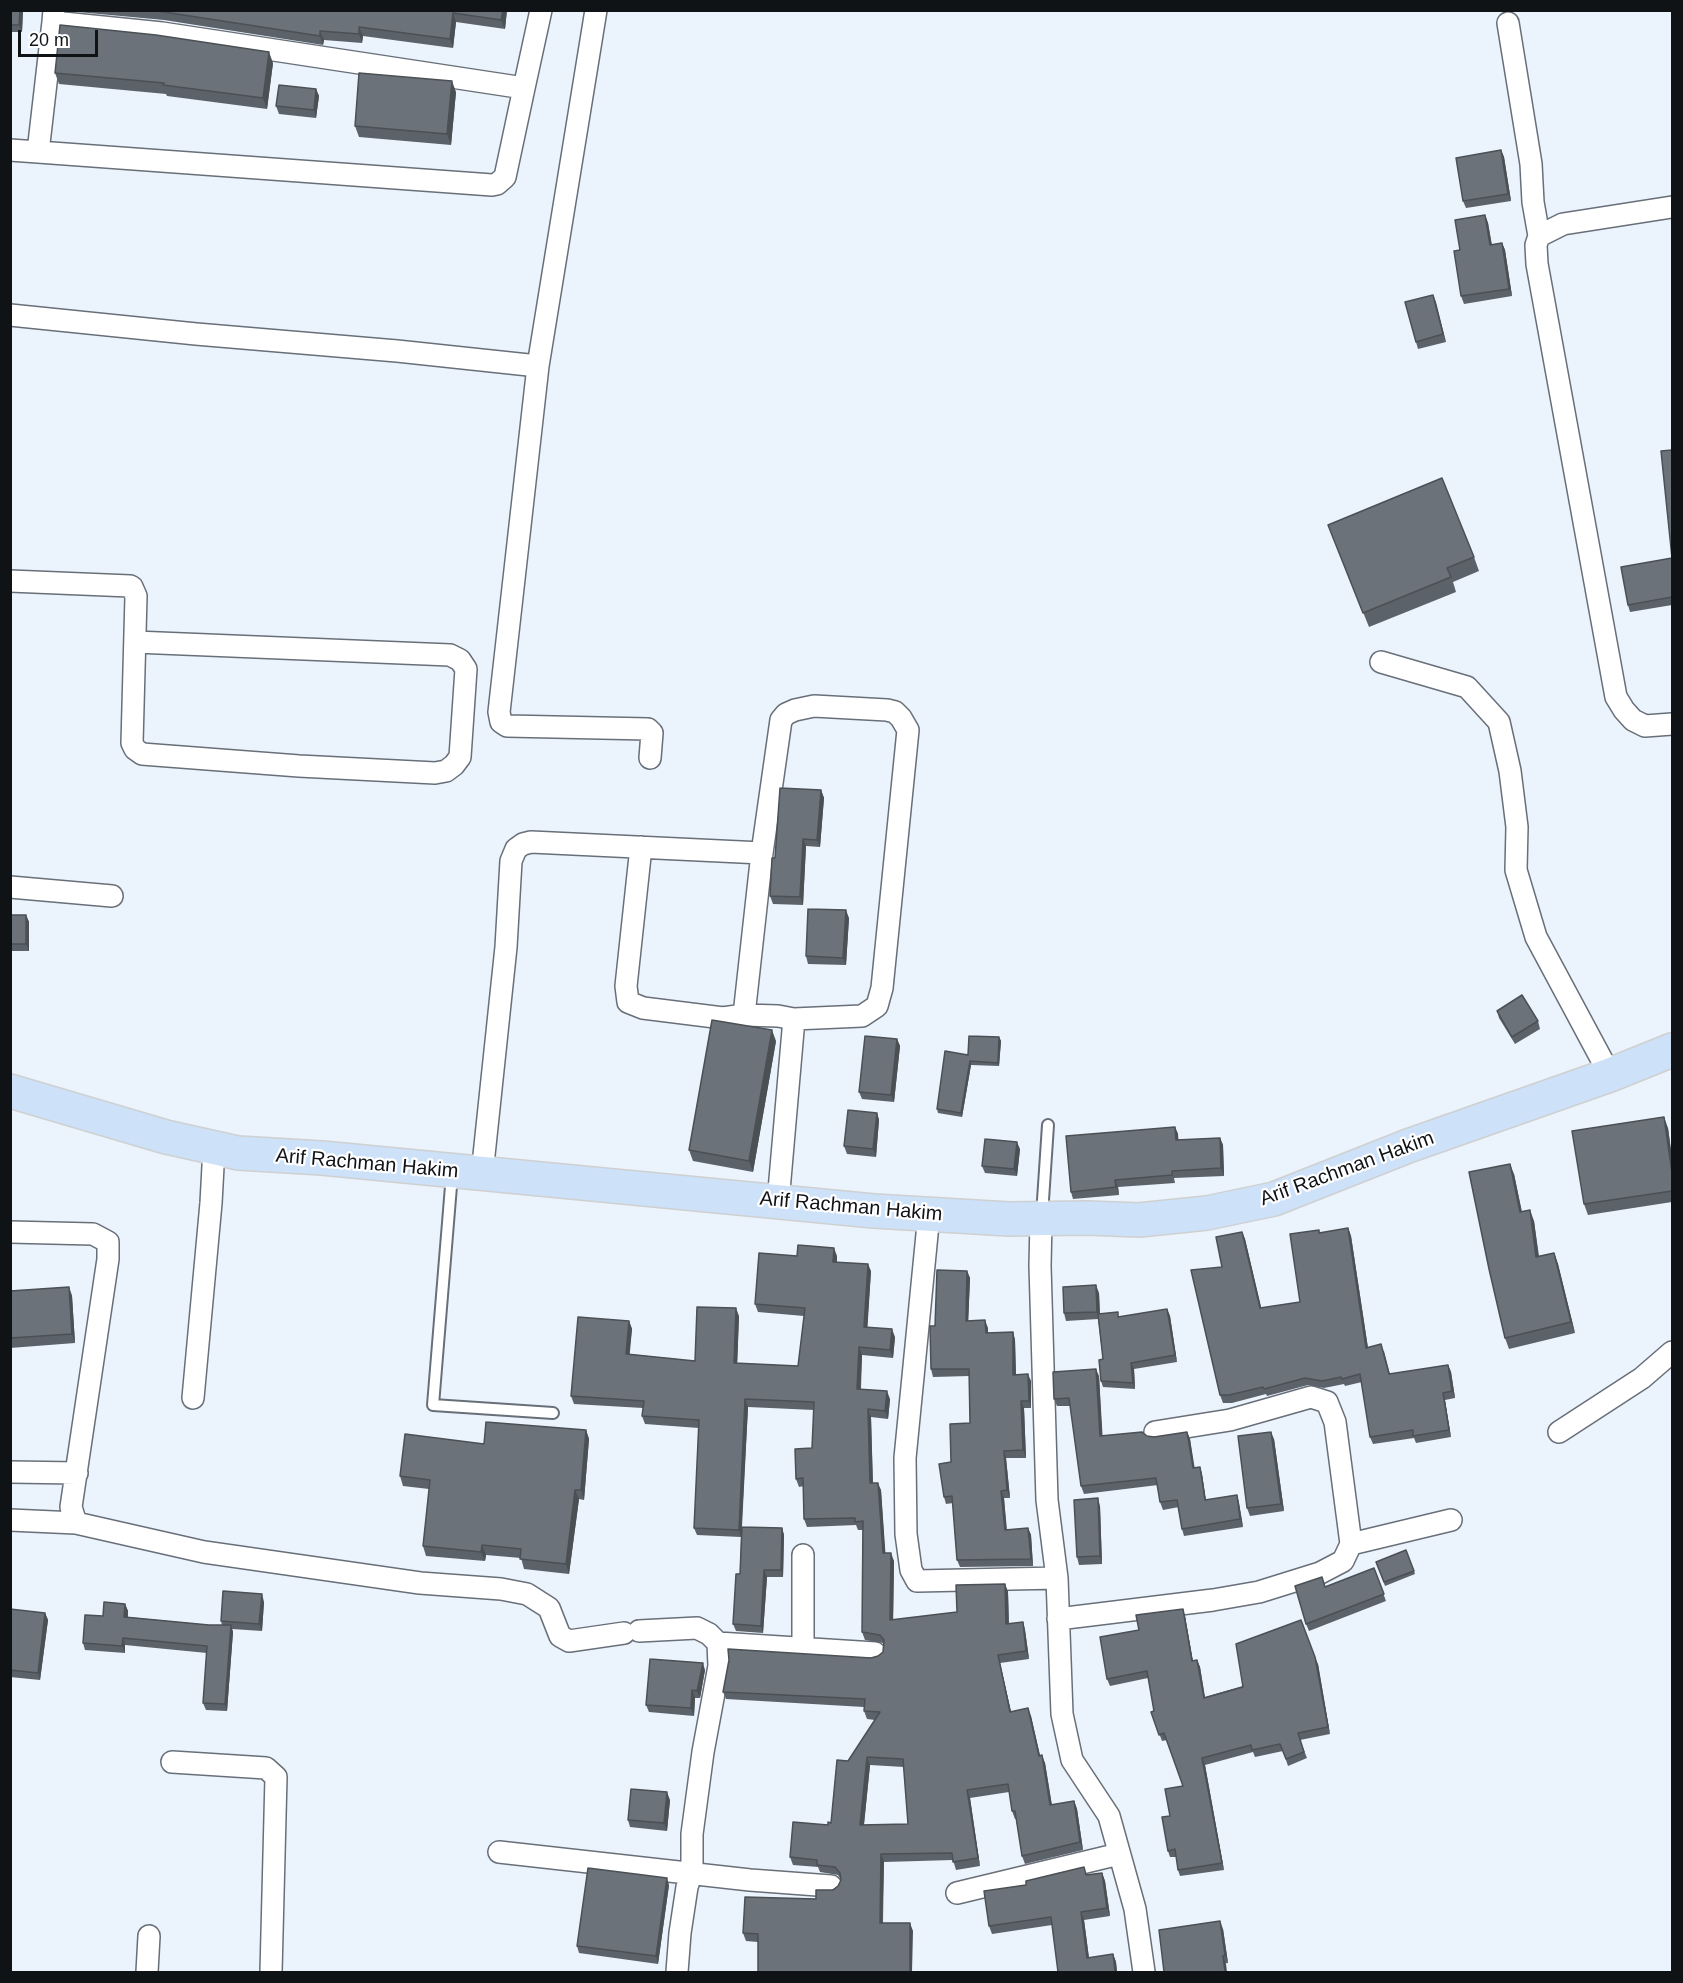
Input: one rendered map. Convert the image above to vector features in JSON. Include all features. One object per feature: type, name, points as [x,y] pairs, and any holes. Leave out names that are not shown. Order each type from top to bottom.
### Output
[{"type":"main road","name":"Arif Rachman Hakim","points":[[10,1091],[165,1137],[238,1153],[322,1158],[778,1202],[929,1214],[1041,1220],[1088,1218],[1139,1220],[1207,1213],[1274,1199],[1408,1146],[1610,1075],[1672,1050]]},
{"type":"street","points":[[10,150],[497,184],[505,177],[541,10]]},
{"type":"street","points":[[596,10],[538,366],[500,718],[507,726],[648,729],[652,734],[650,758]]},
{"type":"street","points":[[38,152],[54,16],[524,88]]},
{"type":"street","points":[[1508,23],[1531,164],[1533,202],[1539,236],[1536,245],[1537,264],[1616,697],[1633,720],[1645,726],[1672,723]]},
{"type":"street","points":[[1539,236],[1563,224],[1672,207]]},
{"type":"street","points":[[10,315],[538,366]]},
{"type":"street","points":[[10,581],[130,586],[135,592],[132,742],[135,750],[142,754],[298,766],[435,773],[446,771],[460,757],[466,669],[460,660],[450,655],[135,642]]},
{"type":"street","points":[[1382,662],[1467,687],[1499,722],[1512,782],[1517,827],[1516,870],[1536,937],[1610,1075]]},
{"type":"street","points":[[641,847],[626,986],[627,1002],[643,1008],[723,1018],[778,1016],[794,1019],[862,1016],[877,1006],[882,988],[907,745],[908,730],[902,718],[895,712],[887,710],[824,706],[802,707],[786,714],[781,720],[762,853],[744,1016]]},
{"type":"street","points":[[467,1172],[506,947],[512,856],[516,849],[531,842],[762,853]]},
{"type":"street","points":[[10,887],[112,896]]},
{"type":"street","points":[[778,1202],[794,1019]]},
{"type":"street","points":[[193,1398],[214,1148]]},
{"type":"street","points":[[929,1214],[905,1458],[906,1534],[911,1570],[917,1581],[1057,1578]]},
{"type":"street","points":[[1041,1220],[1040,1266],[1047,1500],[1057,1578],[1062,1714],[1072,1760],[1109,1816],[1135,1910],[1144,1972]]},
{"type":"street","points":[[10,1232],[93,1233],[108,1242],[108,1259],[71,1507],[76,1523]]},
{"type":"street","points":[[1558,1432],[1642,1378],[1672,1352]]},
{"type":"street","points":[[1058,1619],[1260,1592],[1320,1573],[1342,1561],[1351,1544],[1335,1422],[1327,1402],[1311,1397],[1230,1420],[1155,1432]]},
{"type":"street","points":[[10,1472],[77,1473]]},
{"type":"street","points":[[10,1520],[76,1523],[204,1552],[420,1583],[501,1589],[527,1594],[549,1608],[560,1636],[568,1641],[632,1632],[697,1629],[709,1634],[718,1643],[875,1653]]},
{"type":"street","points":[[1351,1544],[1451,1520]]},
{"type":"street","points":[[803,1555],[803,1648]]},
{"type":"street","points":[[676,1972],[687,1887],[692,1872],[692,1834],[703,1752],[719,1666],[718,1643]]},
{"type":"street","points":[[172,1762],[266,1768],[276,1777],[271,1972]]},
{"type":"street","points":[[499,1852],[831,1886]]},
{"type":"street","points":[[957,1893],[1119,1854]]},
{"type":"street","points":[[147,1972],[148,1936]]},
{"type":"lane","points":[[1041,1220],[1048,1125]]},
{"type":"lane","points":[[467,1172],[434,1405],[553,1413]]},
{"type":"building","points":[[10,10],[20,10],[19,25],[10,25]]},
{"type":"building","points":[[151,10],[503,10],[501,20],[453,13],[450,39],[359,27],[359,34],[320,31],[320,36]]},
{"type":"building","points":[[60,25],[156,35],[269,52],[263,98],[163,85],[164,83],[55,73]]},
{"type":"building","points":[[359,73],[452,81],[447,134],[355,126]]},
{"type":"building","points":[[279,85],[316,89],[314,110],[276,106]]},
{"type":"building","points":[[1501,150],[1508,194],[1463,201],[1456,158]]},
{"type":"building","points":[[1485,215],[1490,245],[1502,243],[1509,289],[1461,296],[1454,251],[1460,250],[1455,220]]},
{"type":"building","points":[[1433,295],[1443,334],[1416,342],[1405,302]]},
{"type":"building","points":[[1672,450],[1672,558],[1661,451]]},
{"type":"building","points":[[1442,478],[1474,557],[1447,568],[1451,577],[1363,613],[1328,525]]},
{"type":"building","points":[[1672,558],[1672,597],[1628,605],[1621,567]]},
{"type":"building","points":[[780,788],[821,790],[817,840],[803,839],[800,897],[770,896]]},
{"type":"building","points":[[808,909],[846,910],[843,958],[806,956]]},
{"type":"building","points":[[10,915],[26,915],[26,944],[10,944]]},
{"type":"building","points":[[1522,995],[1538,1021],[1512,1037],[1497,1011]]},
{"type":"building","points":[[712,1020],[772,1030],[749,1161],[689,1150]]},
{"type":"building","points":[[865,1036],[897,1039],[891,1095],[859,1092]]},
{"type":"building","points":[[969,1036],[999,1037],[998,1063],[970,1061],[961,1113],[937,1109],[945,1051],[968,1055]]},
{"type":"building","points":[[848,1110],[877,1113],[873,1149],[844,1146]]},
{"type":"building","points":[[1664,1117],[1672,1173],[1672,1191],[1584,1204],[1572,1131]]},
{"type":"building","points":[[1175,1127],[1176,1140],[1220,1138],[1221,1168],[1172,1171],[1172,1175],[1115,1180],[1116,1187],[1071,1192],[1066,1136]]},
{"type":"building","points":[[985,1139],[1017,1142],[1014,1169],[982,1166]]},
{"type":"building","points":[[1510,1164],[1520,1212],[1530,1210],[1536,1257],[1554,1253],[1571,1322],[1505,1338],[1469,1172]]},
{"type":"building","points":[[1348,1228],[1366,1348],[1381,1344],[1389,1374],[1448,1365],[1452,1391],[1443,1393],[1449,1430],[1413,1436],[1413,1430],[1370,1437],[1360,1374],[1322,1381],[1305,1378],[1264,1389],[1263,1387],[1220,1395],[1191,1270],[1222,1267],[1216,1237],[1242,1232],[1260,1308],[1300,1302],[1290,1234],[1319,1230],[1319,1233]]},
{"type":"building","points":[[798,1245],[834,1248],[833,1262],[868,1264],[864,1327],[892,1329],[890,1350],[859,1347],[857,1389],[887,1391],[885,1411],[868,1409],[870,1483],[878,1483],[883,1553],[891,1553],[890,1620],[957,1612],[956,1585],[1005,1584],[1006,1624],[1023,1622],[1026,1651],[998,1655],[1010,1712],[1028,1708],[1039,1756],[1042,1755],[1050,1805],[1074,1801],[1080,1842],[1022,1856],[1008,1784],[967,1790],[978,1858],[953,1862],[952,1853],[881,1854],[880,1923],[910,1923],[910,1972],[758,1972],[758,1934],[743,1933],[745,1897],[816,1899],[816,1890],[833,1890],[838,1886],[841,1880],[840,1873],[835,1867],[817,1865],[817,1860],[790,1857],[793,1822],[828,1825],[828,1822],[831,1823],[837,1760],[848,1761],[880,1712],[864,1711],[865,1699],[723,1692],[729,1660],[728,1649],[871,1658],[883,1652],[884,1640],[880,1635],[862,1632],[863,1521],[855,1522],[855,1518],[804,1519],[803,1478],[796,1479],[795,1449],[812,1448],[814,1402],[745,1399],[739,1530],[694,1528],[699,1420],[642,1416],[644,1401],[571,1396],[578,1317],[629,1321],[626,1354],[695,1361],[697,1307],[736,1308],[734,1363],[798,1366],[805,1308],[755,1304],[759,1253],[797,1256]],"holes":[[[867,1757],[903,1759],[908,1824],[860,1825]]]},
{"type":"building","points":[[937,1270],[967,1271],[966,1321],[985,1320],[986,1333],[1013,1332],[1013,1375],[1028,1374],[1029,1401],[1021,1401],[1023,1450],[1004,1451],[1007,1490],[1001,1491],[1005,1530],[1028,1528],[1031,1559],[957,1560],[952,1496],[944,1497],[939,1464],[951,1462],[950,1424],[970,1423],[969,1369],[931,1369],[930,1326],[935,1326]]},
{"type":"building","points":[[1096,1285],[1097,1312],[1064,1313],[1063,1287]]},
{"type":"building","points":[[69,1287],[72,1334],[10,1338],[10,1291]]},
{"type":"building","points":[[1167,1309],[1175,1355],[1131,1363],[1133,1383],[1101,1381],[1099,1360],[1103,1359],[1098,1314],[1118,1312],[1118,1317]]},
{"type":"building","points":[[1096,1369],[1100,1436],[1142,1432],[1154,1437],[1187,1432],[1193,1468],[1200,1467],[1205,1500],[1237,1495],[1240,1519],[1182,1529],[1177,1500],[1160,1502],[1156,1478],[1081,1486],[1069,1398],[1054,1399],[1053,1372]]},
{"type":"building","points":[[486,1422],[586,1430],[581,1490],[575,1490],[566,1564],[520,1559],[521,1549],[482,1545],[481,1552],[423,1546],[430,1480],[400,1476],[405,1434],[484,1444]]},
{"type":"building","points":[[1271,1432],[1281,1504],[1247,1508],[1238,1436]]},
{"type":"building","points":[[1098,1498],[1100,1556],[1077,1557],[1074,1500]]},
{"type":"building","points":[[742,1527],[782,1528],[781,1570],[764,1570],[761,1626],[733,1624],[736,1574],[740,1574]]},
{"type":"building","points":[[1406,1550],[1414,1571],[1384,1582],[1376,1562]]},
{"type":"building","points":[[1374,1568],[1384,1594],[1306,1624],[1295,1586],[1322,1577],[1325,1587]]},
{"type":"building","points":[[223,1591],[262,1594],[259,1624],[221,1621]]},
{"type":"building","points":[[104,1602],[125,1604],[124,1617],[231,1625],[225,1704],[203,1703],[207,1646],[123,1638],[122,1646],[83,1643],[85,1615],[103,1616]]},
{"type":"building","points":[[10,1609],[45,1613],[38,1673],[10,1670]]},
{"type":"building","points":[[1183,1609],[1192,1661],[1197,1660],[1204,1698],[1243,1687],[1236,1644],[1301,1620],[1315,1657],[1328,1727],[1298,1733],[1304,1752],[1286,1759],[1280,1744],[1252,1750],[1251,1745],[1202,1758],[1222,1863],[1178,1870],[1175,1849],[1168,1851],[1162,1817],[1170,1816],[1165,1789],[1183,1786],[1164,1733],[1159,1735],[1151,1712],[1154,1711],[1147,1671],[1107,1679],[1100,1637],[1139,1630],[1136,1615]]},
{"type":"building","points":[[650,1659],[703,1663],[697,1691],[692,1690],[691,1708],[646,1705]]},
{"type":"building","points":[[631,1789],[667,1792],[664,1823],[628,1820]]},
{"type":"building","points":[[1084,1867],[1086,1875],[1102,1873],[1107,1908],[1081,1912],[1087,1958],[1113,1954],[1115,1972],[1058,1972],[1051,1917],[989,1926],[984,1891],[1026,1885],[1026,1881]]},
{"type":"building","points":[[588,1868],[667,1878],[656,1956],[577,1946]]},
{"type":"building","points":[[1220,1921],[1225,1972],[1164,1972],[1159,1930]]}]
